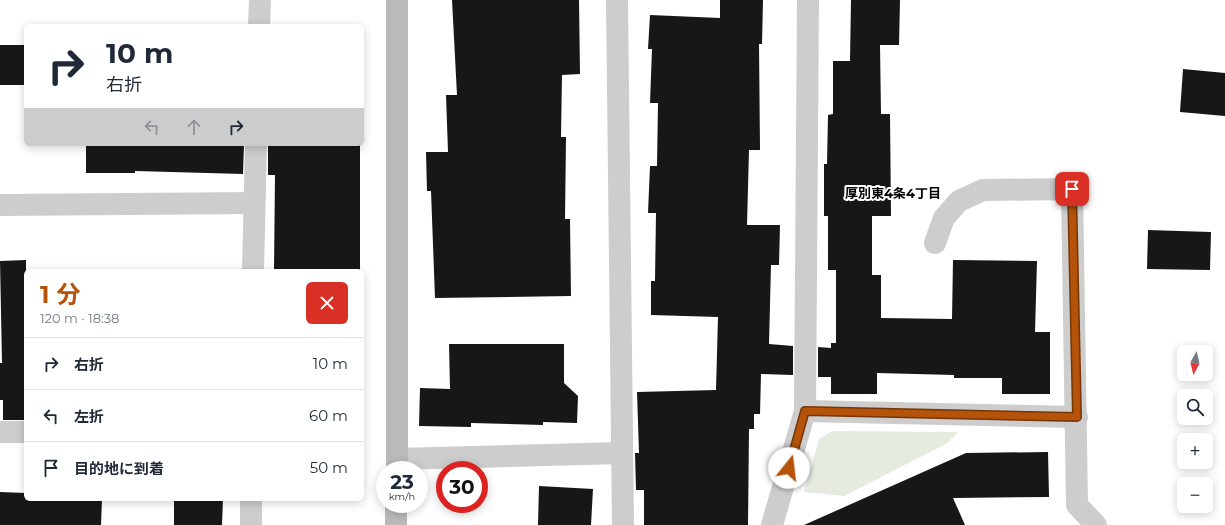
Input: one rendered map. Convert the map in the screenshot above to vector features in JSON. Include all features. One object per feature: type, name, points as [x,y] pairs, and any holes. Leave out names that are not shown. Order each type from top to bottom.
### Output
[{"type":"street","points":[[259,24],[260,0]]},
{"type":"street","points":[[397,0],[397,461]]},
{"type":"street","points":[[617,0],[623,525]]},
{"type":"street","points":[[772,525],[805,411],[808,0]]},
{"type":"street","points":[[253,269],[256,146]]},
{"type":"street","points":[[936,243],[944,218],[959,201],[983,190],[1072,189],[1078,505],[1096,525]]},
{"type":"street","points":[[0,205],[254,204]]},
{"type":"street","points":[[805,411],[1077,417]]},
{"type":"street","points":[[0,432],[24,432]]},
{"type":"street","points":[[428,463],[622,453]]},
{"type":"street","points":[[251,501],[251,525]]},
{"type":"street","points":[[396,513],[396,525]]},
{"type":"shaded area","points":[[832,431],[958,432],[946,444],[844,496],[804,492],[819,439]]},
{"type":"building","points":[[452,0],[579,0],[580,74],[562,75],[561,137],[566,137],[565,219],[570,219],[571,296],[435,298],[431,191],[427,191],[426,152],[448,152],[446,95],[457,95]]},
{"type":"building","points":[[720,0],[763,0],[762,44],[759,44],[760,150],[749,150],[747,225],[780,225],[779,265],[771,265],[769,344],[793,346],[793,375],[761,374],[760,414],[754,414],[754,429],[749,429],[748,525],[644,525],[644,490],[636,490],[635,453],[639,453],[637,392],[716,390],[718,317],[651,315],[651,281],[655,281],[656,213],[648,213],[650,166],[657,166],[658,103],[650,103],[652,49],[648,49],[650,15],[720,18]]},
{"type":"building","points":[[851,0],[900,0],[899,45],[880,45],[881,114],[890,114],[891,216],[872,216],[872,275],[881,275],[881,318],[952,319],[953,260],[1037,261],[1035,332],[1050,332],[1050,394],[1002,394],[1002,378],[954,378],[954,375],[877,373],[877,394],[831,394],[831,377],[818,377],[818,347],[831,348],[831,343],[836,343],[836,270],[828,270],[828,216],[824,216],[824,164],[827,164],[828,115],[833,114],[833,61],[850,61]]},
{"type":"building","points":[[0,45],[24,45],[24,85],[0,85]]},
{"type":"building","points":[[1183,69],[1225,73],[1225,116],[1180,112]]},
{"type":"building","points":[[86,146],[244,146],[243,174],[135,171],[135,173],[86,173]]},
{"type":"building","points":[[268,146],[360,146],[360,269],[274,269],[275,175],[268,175]]},
{"type":"building","points":[[1148,230],[1211,232],[1210,270],[1147,269]]},
{"type":"building","points":[[26,260],[26,269],[24,269],[24,420],[3,420],[3,400],[0,400],[0,363],[2,363],[0,261]]},
{"type":"building","points":[[449,344],[564,344],[564,383],[578,396],[577,423],[543,422],[543,425],[471,423],[471,427],[419,426],[420,388],[450,389]]},
{"type":"building","points":[[1048,452],[1049,497],[953,498],[965,525],[804,525],[966,453]]},
{"type":"building","points":[[539,486],[593,489],[591,525],[538,525]]},
{"type":"building","points":[[0,492],[24,493],[24,501],[102,501],[101,525],[0,525]]},
{"type":"building","points":[[174,501],[223,501],[222,525],[174,525]]},
{"type":"district","name":"厚別東4条4丁目","points":[[893,193]]},
{"type":"route","points":[[789,468],[805,411],[1077,417],[1072,189]]}]
